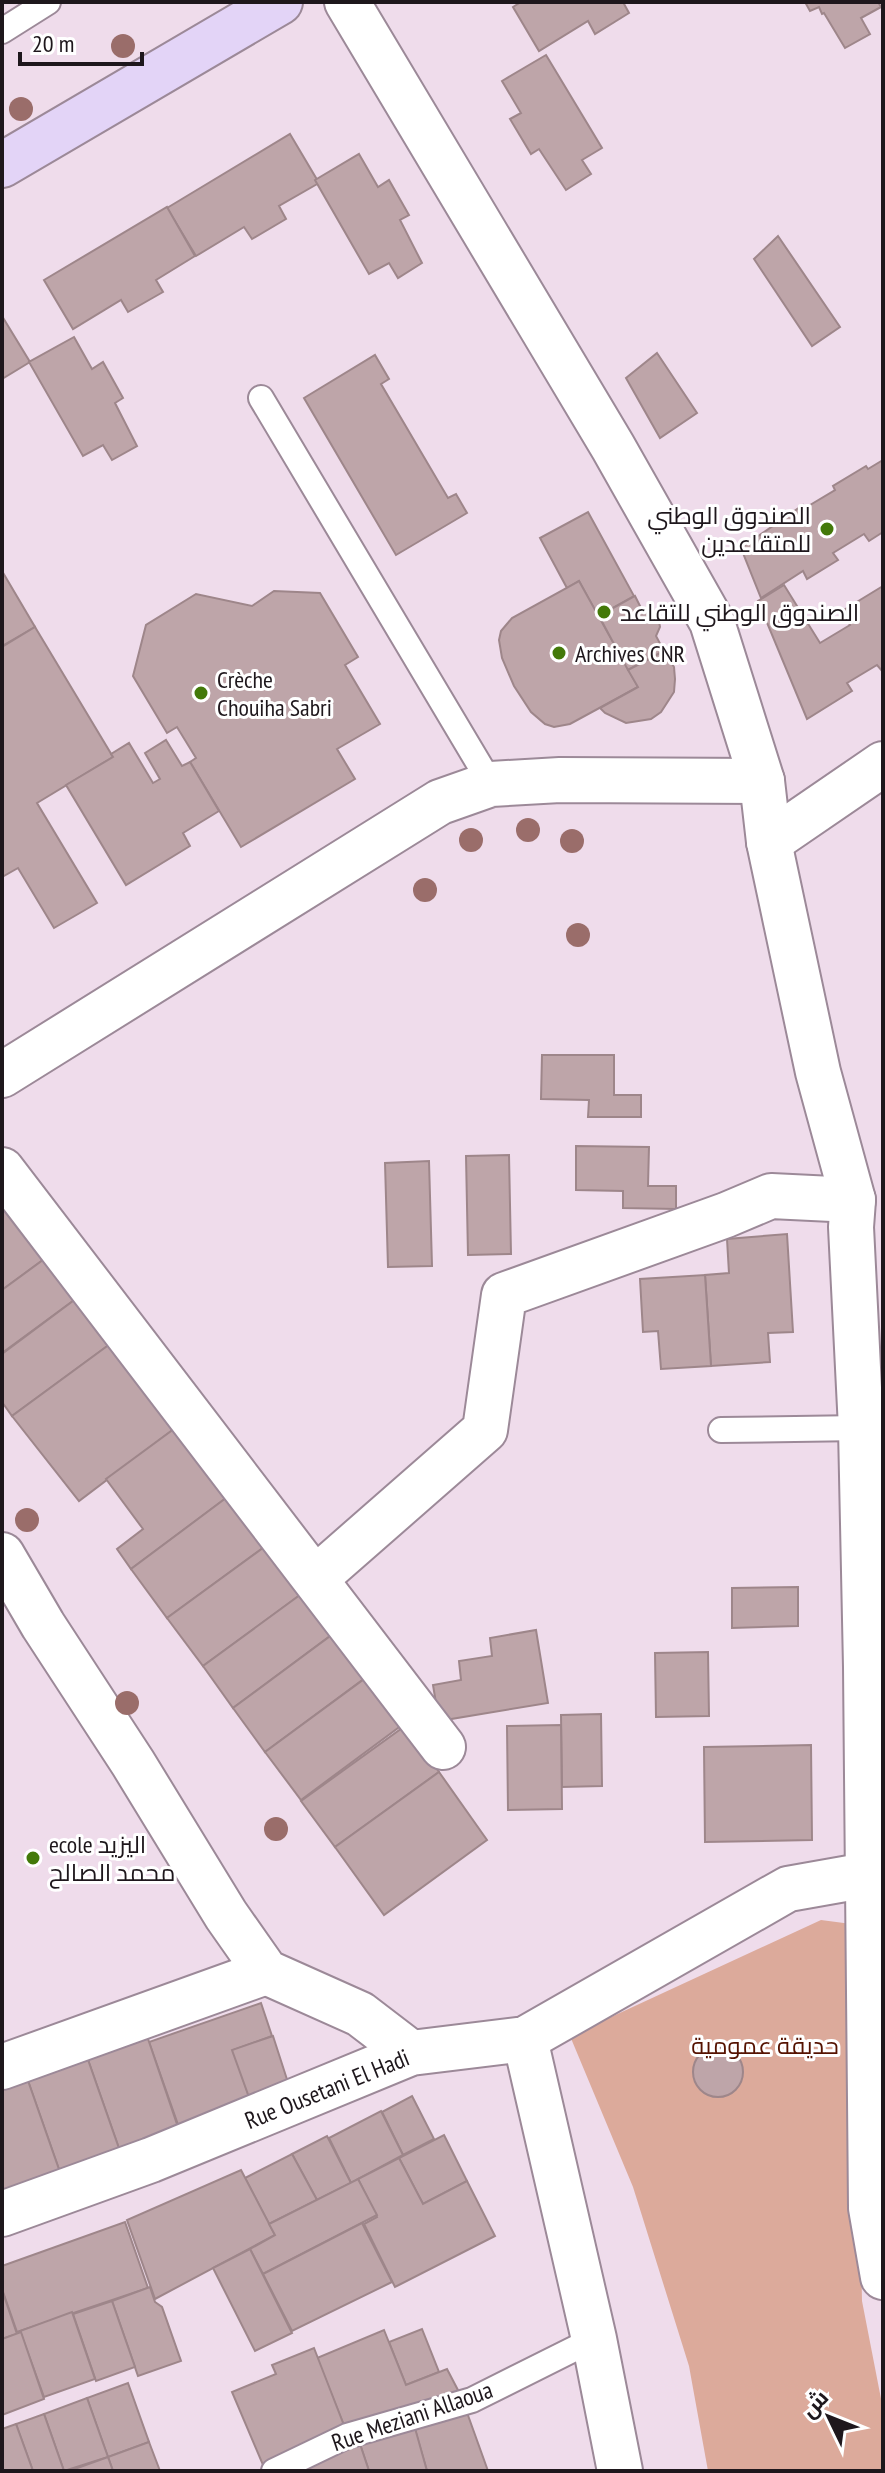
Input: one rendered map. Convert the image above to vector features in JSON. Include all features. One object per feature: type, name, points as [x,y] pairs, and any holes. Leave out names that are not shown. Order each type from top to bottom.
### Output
[{"type":"main road","points":[[2,165],[280,2]]},
{"type":"street","points":[[347,2],[613,447],[712,622],[762,781],[769,842],[818,1072],[853,1200],[851,1227],[874,1665],[877,2200],[883,2277]]},
{"type":"street","points":[[769,842],[883,764]]},
{"type":"street","points":[[2,1075],[440,802],[491,784],[560,780],[762,781]]},
{"type":"street","points":[[2,1170],[443,1747]]},
{"type":"street","points":[[316,1578],[485,1430],[504,1295],[771,1196],[853,1200]]},
{"type":"street","points":[[2,1555],[226,1915],[266,1972],[360,2014],[411,2053]]},
{"type":"street","name":"Rue Ousetani El Hadi","points":[[2,2214],[151,2160],[411,2053],[525,2039],[788,1889],[875,1878]]},
{"type":"street","points":[[2,2067],[266,1972]]},
{"type":"street","points":[[525,2039],[594,2339],[620,2471]]},
{"type":"lane","points":[[2,31],[48,2]]},
{"type":"lane","points":[[261,398],[491,784]]},
{"type":"lane","points":[[721,1430],[861,1428]]},
{"type":"lane","name":"Rue Meziani Allaoua","points":[[274,2471],[347,2436],[472,2400],[594,2339]]},
{"type":"green space","name":"حديقة عمومية","points":[[821,1920],[859,1925],[858,2109],[862,2301],[883,2409],[883,2471],[708,2471],[689,2366],[633,2187],[570,2036]]},
{"type":"building","points":[[521,2],[623,2],[629,13],[595,34],[588,21],[539,51],[513,7]]},
{"type":"building","points":[[805,2],[878,2],[881,7],[861,18],[870,34],[845,48],[819,7],[810,11]]},
{"type":"building","points":[[546,55],[602,148],[582,160],[591,174],[566,190],[539,149],[531,154],[510,119],[521,113],[502,81]]},
{"type":"building","points":[[290,134],[319,183],[279,206],[286,219],[252,239],[244,227],[196,256],[167,208]]},
{"type":"building","points":[[359,154],[378,187],[389,180],[409,215],[400,220],[422,263],[398,278],[389,263],[369,274],[315,180]]},
{"type":"building","points":[[167,207],[195,256],[156,280],[163,292],[128,312],[121,300],[73,329],[44,280]]},
{"type":"building","points":[[778,236],[840,327],[812,346],[754,259]]},
{"type":"building","points":[[2,316],[30,362],[2,379]]},
{"type":"building","points":[[74,337],[92,369],[103,362],[123,398],[115,403],[137,446],[112,460],[103,445],[83,456],[29,362]]},
{"type":"building","points":[[657,353],[697,413],[660,438],[626,378]]},
{"type":"building","points":[[375,355],[389,379],[381,384],[448,498],[456,494],[467,513],[396,555],[304,398]]},
{"type":"building","name":"الصندوق الوطني للمتقاعدين","points":[[883,460],[883,532],[869,541],[864,534],[833,553],[838,560],[807,579],[803,571],[761,598],[741,548],[803,505],[805,508],[835,490],[833,486],[866,466],[868,469]]},
{"type":"building","name":"Archives CNR","points":[[588,512],[634,596],[598,616],[579,581],[567,588],[540,538]]},
{"type":"building","points":[[2,571],[35,627],[2,646]]},
{"type":"building","name":"Archives CNR","points":[[579,581],[638,687],[570,724],[554,727],[545,724],[531,712],[514,686],[502,658],[499,640],[501,631],[512,618]]},
{"type":"building","name":"الصندوق الوطني للمتقاعدين","points":[[784,585],[820,643],[850,625],[842,611],[883,586],[883,672],[877,665],[847,683],[852,691],[807,719],[758,601]]},
{"type":"building","points":[[274,591],[320,593],[358,657],[345,665],[380,724],[337,749],[355,779],[241,847],[190,762],[196,758],[177,727],[167,733],[133,676],[146,625],[196,594],[252,606]]},
{"type":"building","name":"Archives CNR","points":[[635,596],[641,608],[658,616],[660,627],[656,636],[664,651],[628,670],[599,616]]},
{"type":"building","points":[[35,627],[113,757],[37,803],[97,903],[54,928],[18,868],[2,877],[2,647]]},
{"type":"building","name":"Archives CNR","points":[[664,651],[674,667],[675,679],[674,692],[661,712],[651,719],[626,723],[600,708],[638,687],[628,670]]},
{"type":"building","points":[[166,740],[182,766],[190,762],[219,811],[183,833],[190,846],[126,885],[66,785],[113,757],[111,754],[129,743],[153,783],[160,779],[145,753]]},
{"type":"building","points":[[542,1055],[614,1055],[614,1095],[641,1095],[641,1117],[588,1117],[589,1100],[541,1099]]},
{"type":"building","points":[[576,1146],[649,1147],[648,1186],[676,1186],[676,1209],[623,1208],[623,1191],[576,1190]]},
{"type":"building","points":[[509,1155],[511,1254],[468,1255],[466,1156]]},
{"type":"building","points":[[429,1161],[432,1266],[388,1267],[385,1163]]},
{"type":"building","points":[[2,1193],[47,1257],[2,1290]]},
{"type":"building","points":[[787,1234],[793,1332],[768,1333],[770,1362],[711,1366],[705,1275],[729,1273],[727,1239]]},
{"type":"building","points":[[47,1257],[77,1298],[2,1353],[2,1290]]},
{"type":"building","points":[[705,1275],[711,1366],[661,1369],[658,1331],[643,1332],[640,1279]]},
{"type":"building","points":[[77,1298],[110,1344],[12,1416],[2,1402],[2,1354]]},
{"type":"building","points":[[110,1344],[178,1426],[79,1501],[12,1416]]},
{"type":"building","points":[[178,1426],[229,1496],[131,1569],[117,1549],[143,1529],[106,1479]]},
{"type":"building","points":[[230,1495],[267,1545],[167,1618],[131,1569]]},
{"type":"building","points":[[267,1545],[303,1593],[203,1666],[167,1618]]},
{"type":"building","points":[[798,1587],[798,1626],[732,1628],[732,1588]]},
{"type":"building","points":[[304,1592],[334,1633],[233,1708],[203,1666]]},
{"type":"building","points":[[536,1630],[548,1703],[439,1721],[433,1685],[461,1680],[459,1661],[492,1656],[490,1638]]},
{"type":"building","points":[[333,1634],[365,1678],[265,1752],[233,1708]]},
{"type":"building","points":[[708,1652],[709,1716],[656,1717],[655,1653]]},
{"type":"building","points":[[367,1677],[402,1725],[301,1800],[265,1752]]},
{"type":"building","points":[[601,1714],[602,1786],[562,1787],[561,1715]]},
{"type":"building","points":[[561,1725],[562,1809],[508,1810],[507,1726]]},
{"type":"building","points":[[405,1726],[439,1772],[335,1847],[301,1801]]},
{"type":"building","points":[[811,1745],[812,1840],[705,1842],[704,1747]]},
{"type":"building","points":[[439,1772],[487,1840],[384,1915],[335,1847]]},
{"type":"building","points":[[261,2003],[272,2036],[233,2050],[254,2111],[182,2136],[149,2042]]},
{"type":"building","points":[[146,2033],[181,2136],[122,2157],[86,2054]]},
{"type":"building","points":[[273,2036],[293,2098],[254,2111],[232,2050]]},
{"type":"building","points":[[718,2047],[736,2054],[743,2072],[736,2090],[718,2097],[700,2090],[693,2072],[700,2054]]},
{"type":"building","points":[[86,2054],[122,2157],[62,2178],[26,2075]]},
{"type":"building","points":[[26,2075],[62,2178],[2,2199],[2,2083]]},
{"type":"building","points":[[412,2096],[434,2139],[403,2155],[382,2112]]},
{"type":"building","points":[[381,2111],[403,2155],[351,2183],[329,2138]]},
{"type":"building","points":[[444,2135],[467,2181],[423,2204],[399,2158]]},
{"type":"building","points":[[327,2136],[351,2183],[317,2200],[292,2154]]},
{"type":"building","points":[[292,2154],[317,2200],[269,2224],[245,2178]]},
{"type":"building","points":[[399,2158],[423,2204],[467,2181],[495,2236],[395,2287],[364,2224],[377,2217],[358,2179]]},
{"type":"building","points":[[241,2170],[275,2235],[155,2299],[127,2220]]},
{"type":"building","points":[[358,2179],[377,2215],[263,2274],[250,2249],[275,2235],[269,2224]]},
{"type":"building","points":[[125,2222],[148,2288],[17,2332],[2,2289],[2,2266]]},
{"type":"building","points":[[362,2223],[392,2282],[292,2331],[263,2274]]},
{"type":"building","points":[[250,2249],[292,2333],[255,2351],[213,2268]]},
{"type":"building","points":[[150,2287],[155,2302],[162,2307],[181,2361],[138,2376],[112,2301]]},
{"type":"building","points":[[2,2290],[17,2334],[2,2339]]},
{"type":"building","points":[[112,2301],[135,2367],[96,2381],[73,2314]]},
{"type":"building","points":[[72,2312],[95,2379],[44,2397],[20,2331]]},
{"type":"building","points":[[422,2329],[439,2372],[406,2385],[389,2342]]},
{"type":"building","points":[[384,2330],[406,2385],[447,2369],[460,2394],[345,2428],[317,2358]]},
{"type":"building","points":[[21,2332],[44,2399],[2,2415],[2,2339]]},
{"type":"building","points":[[314,2348],[345,2428],[263,2465],[232,2392],[276,2374],[272,2365]]},
{"type":"building","points":[[128,2383],[149,2442],[108,2457],[87,2398]]},
{"type":"building","points":[[87,2398],[108,2457],[64,2471],[44,2414]]},
{"type":"building","points":[[465,2407],[488,2471],[427,2471],[414,2426]]},
{"type":"building","points":[[44,2414],[64,2471],[33,2471],[16,2424]]},
{"type":"building","points":[[413,2421],[427,2471],[369,2471],[359,2441]]},
{"type":"building","points":[[16,2424],[33,2471],[2,2471],[2,2429]]},
{"type":"building","points":[[359,2441],[369,2471],[289,2471]]},
{"type":"building","points":[[149,2442],[160,2471],[113,2471],[108,2457]]},
{"type":"building","points":[[108,2457],[113,2471],[69,2471]]},
{"type":"place","name":"الصندوق الوطني للمتقاعدين","points":[[827,529]]},
{"type":"place","name":"الصندوق الوطني للتقاعد","points":[[604,612]]},
{"type":"place","name":"Archives CNR","points":[[559,653]]},
{"type":"place","name":"Crèche Chouiha Sabri","points":[[201,693]]},
{"type":"place","name":"ecole اليزيد محمد الصالح","points":[[33,1858]]}]
